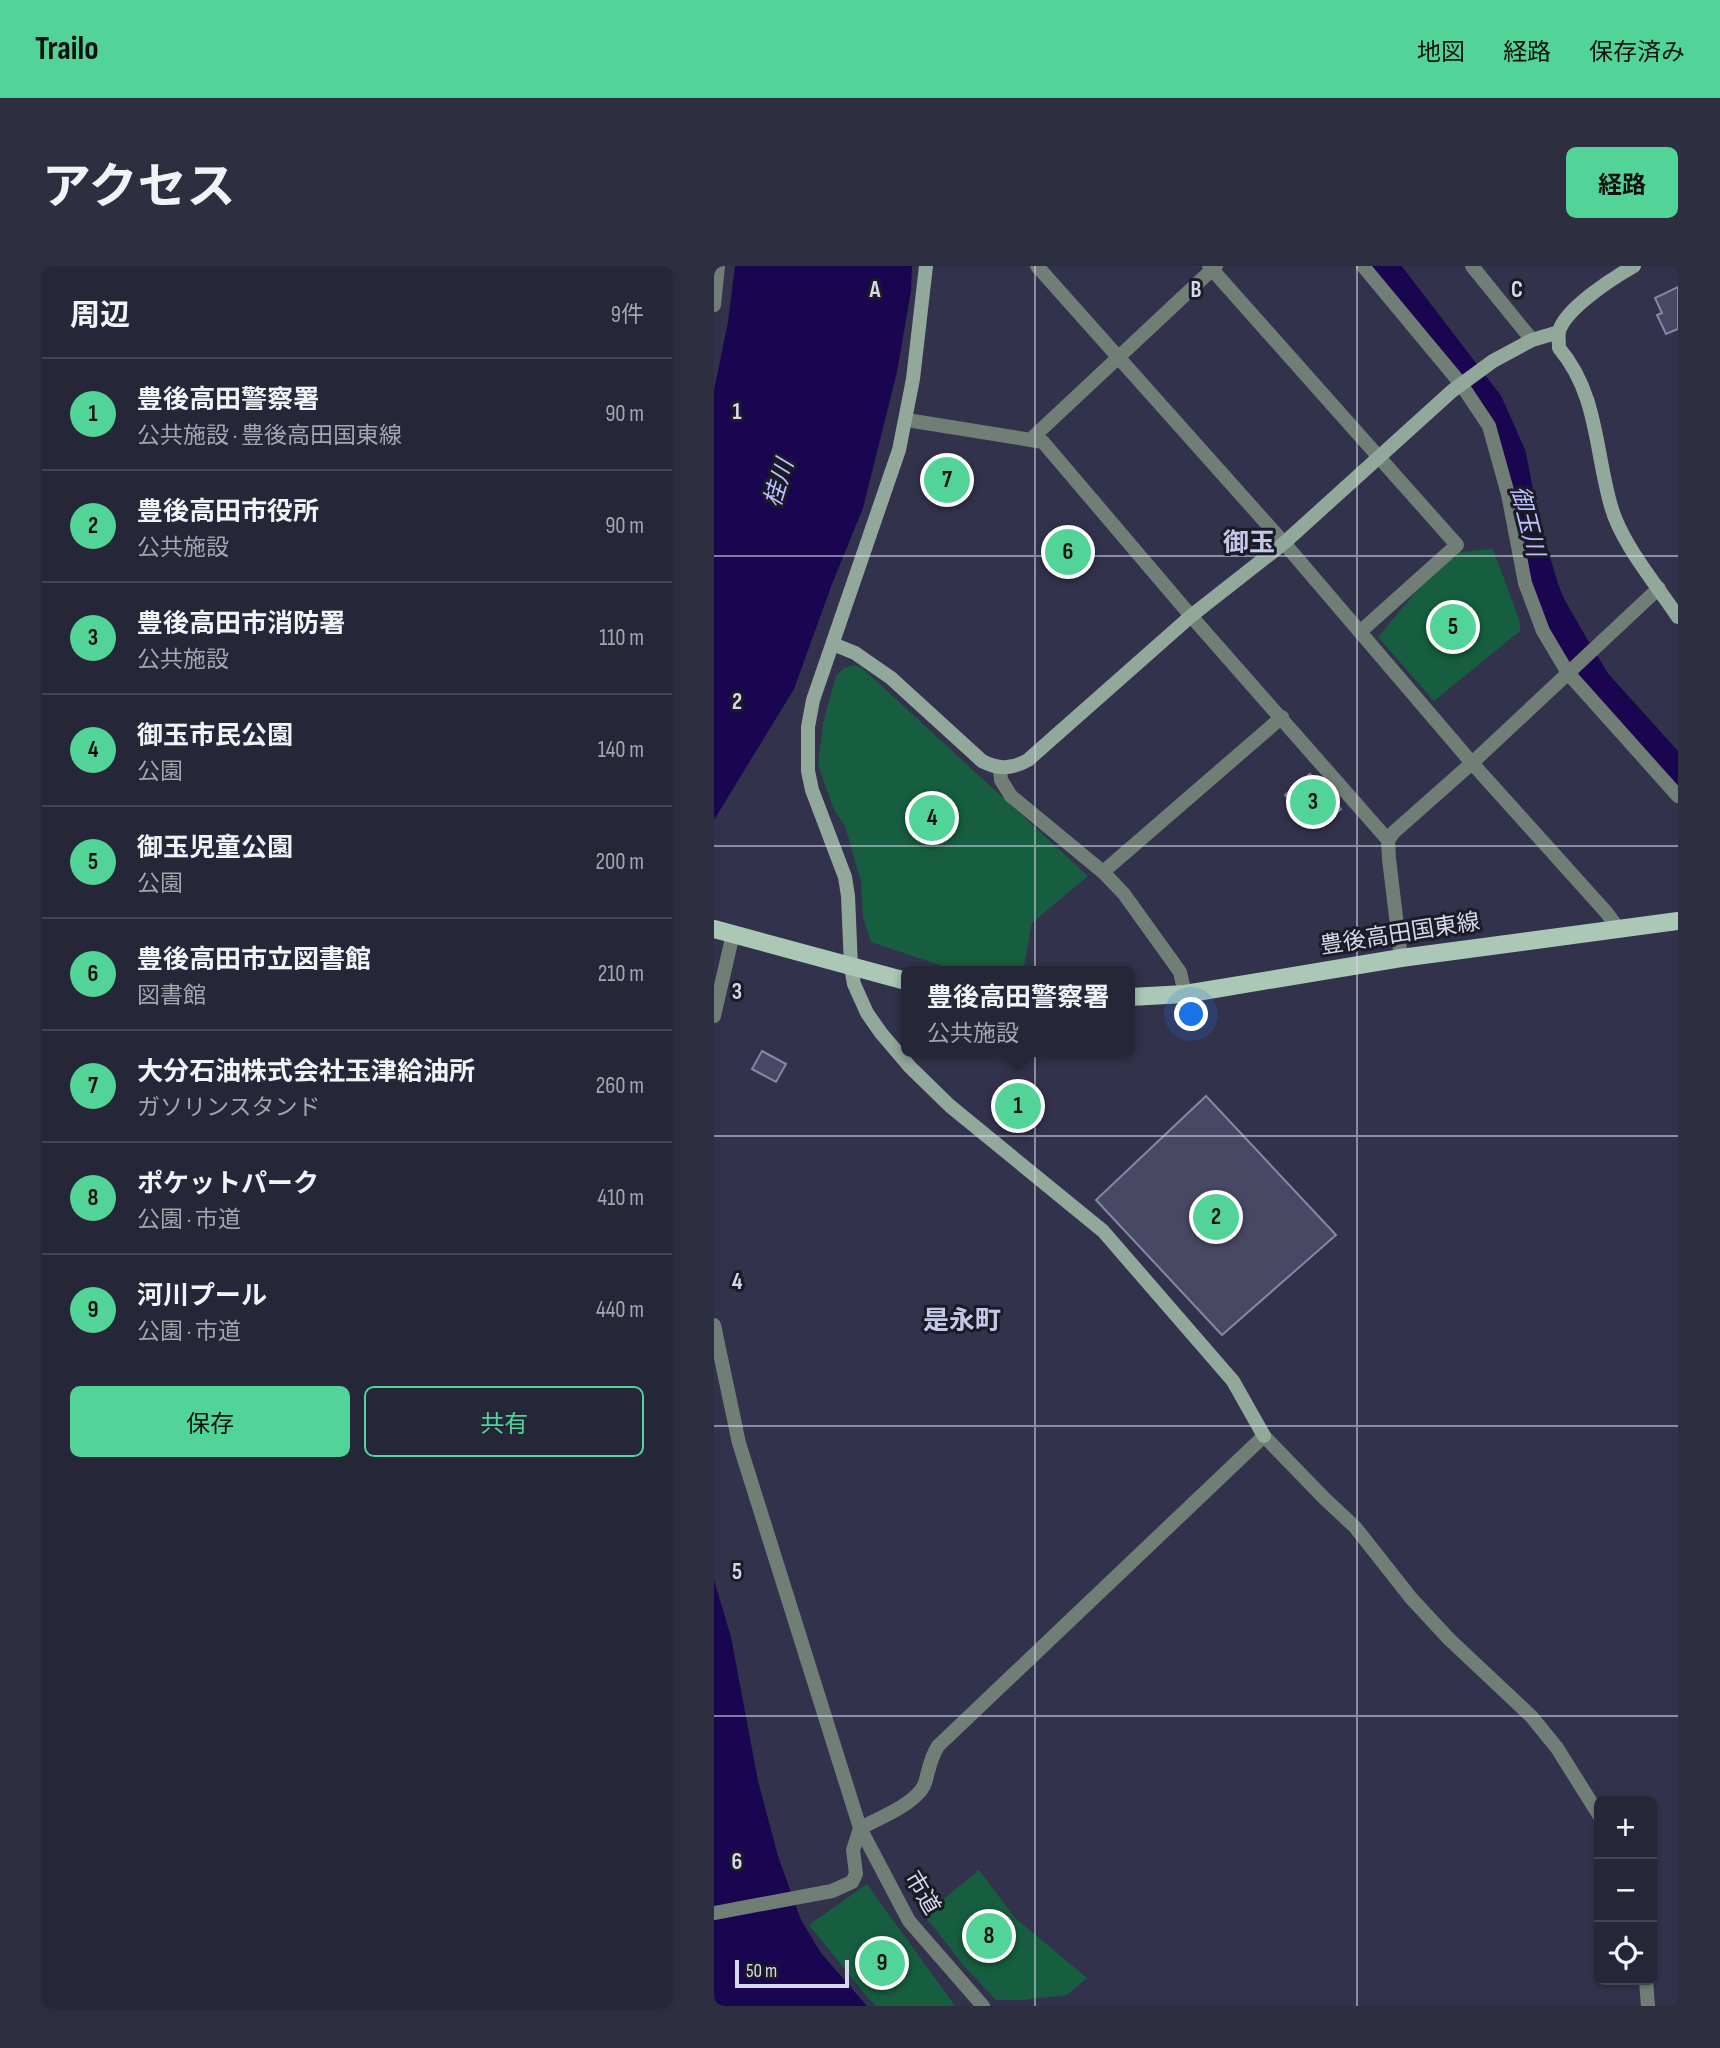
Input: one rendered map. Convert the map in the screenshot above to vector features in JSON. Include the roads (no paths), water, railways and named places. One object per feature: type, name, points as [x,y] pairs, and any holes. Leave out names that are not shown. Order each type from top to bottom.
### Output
[{"type":"main road","name":"豊後高田国東線","points":[[1135,997],[1185,994],[1401,958],[1678,921]]},
{"type":"main road","points":[[714,929],[901,980]]},
{"type":"street","points":[[714,305],[718,266]]},
{"type":"street","points":[[901,1056],[867,1013],[854,984],[850,967],[845,877],[812,790],[808,771],[808,727],[813,700],[900,450],[907,420],[926,266]]},
{"type":"street","points":[[1037,266],[1284,543],[1472,763],[1618,928]]},
{"type":"street","points":[[1363,266],[1461,384],[1489,426],[1508,494],[1525,583],[1543,631],[1569,673],[1678,796]]},
{"type":"street","points":[[1472,266],[1532,340]]},
{"type":"street","points":[[1634,266],[1615,270],[1571,312],[1559,332],[1559,348],[1574,365],[1596,430],[1611,508],[1627,540],[1678,617]]},
{"type":"street","points":[[1031,440],[1212,267],[1457,545],[1361,631]]},
{"type":"street","points":[[833,644],[873,664],[891,678],[972,754],[1000,768],[1019,765],[1028,760],[1191,616],[1284,543],[1461,384],[1493,361],[1532,340],[1559,332]]},
{"type":"street","points":[[907,420],[1043,442],[1191,616],[1388,840],[1401,958]]},
{"type":"street","points":[[1388,840],[1659,588]]},
{"type":"street","points":[[1103,872],[1282,717]]},
{"type":"street","points":[[1000,768],[1001,780],[1011,796],[1103,872],[1124,894],[1180,972],[1185,994]]},
{"type":"street","points":[[714,1016],[733,934]]},
{"type":"street","points":[[901,1057],[950,1105],[1103,1231],[1233,1381],[1264,1436],[1355,1527],[1411,1598],[1449,1639],[1531,1716],[1557,1748],[1594,1807]]},
{"type":"street","name":"市道","points":[[714,1325],[739,1443],[860,1828],[909,1921],[982,2006]]},
{"type":"street","points":[[714,1913],[832,1891],[852,1882],[856,1874],[853,1850],[860,1828],[919,1794],[925,1784],[930,1759],[938,1746],[1264,1436]]},
{"type":"street","points":[[1646,1985],[1648,2006]]},
{"type":"water","name":"桂川","points":[[735,266],[912,266],[911,291],[897,372],[863,508],[794,689],[714,820],[714,390],[728,322]]},
{"type":"water","points":[[714,1580],[731,1637],[758,1781],[778,1856],[801,1920],[821,1953],[867,2006],[714,2006]]},
{"type":"waterway","name":"御玉川","points":[[1384,266],[1489,403],[1512,455],[1526,526],[1545,589],[1575,646],[1597,682],[1678,772]]},
{"type":"place","name":"大分石油株式会社玉津給油所","points":[[947,480]]},
{"type":"place","name":"豊後高田市立図書館","points":[[1068,552]]},
{"type":"place","name":"御玉児童公園","points":[[1453,627]]},
{"type":"place","name":"豊後高田市消防署","points":[[1313,802]]},
{"type":"place","name":"御玉市民公園","points":[[932,818]]},
{"type":"place","name":"豊後高田警察署","points":[[1018,1106]]},
{"type":"place","name":"豊後高田市役所","points":[[1216,1217]]},
{"type":"place","name":"ポケットパーク","points":[[989,1936]]},
{"type":"place","name":"河川プール","points":[[882,1963]]},
{"type":"district","name":"御玉","points":[[1249,543]]},
{"type":"district","name":"是永町","points":[[962,1321]]}]
